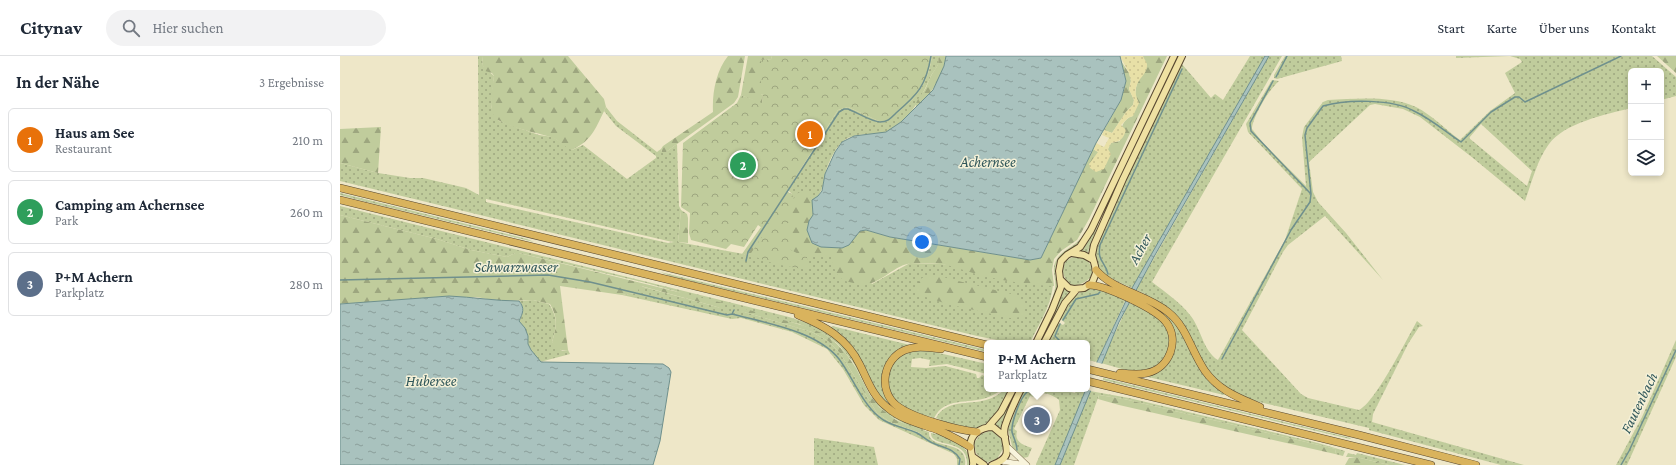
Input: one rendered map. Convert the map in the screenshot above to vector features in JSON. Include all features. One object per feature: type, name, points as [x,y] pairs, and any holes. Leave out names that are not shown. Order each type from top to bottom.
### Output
[{"type":"highway","points":[[340,188],[984,344]]},
{"type":"highway","points":[[340,200],[984,356]]},
{"type":"highway","points":[[1096,270],[1123,292],[1165,310],[1177,321],[1185,332],[1202,368],[1216,383],[1231,394],[1275,414]]},
{"type":"highway","points":[[1089,285],[1123,292]]},
{"type":"highway","points":[[1104,373],[1148,373],[1161,366],[1170,355],[1172,339],[1167,324],[1154,311],[1139,300]]},
{"type":"highway","points":[[777,306],[816,323],[836,334],[853,353],[872,390],[880,401],[899,416],[933,425],[977,432]]},
{"type":"highway","points":[[965,352],[913,348],[897,355],[889,364],[885,380],[886,391],[896,405],[970,447]]},
{"type":"highway","points":[[1090,370],[1275,414],[1476,465]]},
{"type":"highway","points":[[1090,382],[1431,465]]},
{"type":"main road","points":[[1037,340],[1061,287],[1059,271],[1060,263],[1065,257],[1080,247],[1091,230],[1174,56]]},
{"type":"main road","points":[[1046,340],[1065,303],[1077,290],[1089,285],[1094,279],[1096,270],[1092,252],[1100,229],[1182,56]]},
{"type":"main road","points":[[1072,253],[1082,254],[1093,260]]},
{"type":"main road","points":[[1060,279],[1070,288],[1077,290]]},
{"type":"main road","points":[[988,428],[1001,412],[1011,392]]},
{"type":"main road","points":[[992,465],[1001,461],[1005,456],[1008,447],[1005,437],[1005,426],[1020,392]]},
{"type":"main road","points":[[973,465],[970,447],[971,441],[977,432],[988,428],[994,428],[1005,437]]},
{"type":"main road","points":[[973,458],[984,465]]},
{"type":"street","points":[[1008,447],[1027,465]]},
{"type":"street","points":[[1001,461],[1027,465]]},
{"type":"green space","points":[[478,56],[482,56],[483,66],[494,76],[491,107],[499,121],[539,135],[553,137],[572,150],[583,145],[627,179],[656,158],[656,156],[616,126],[604,111],[606,107],[617,121],[657,152],[661,149],[662,152],[666,152],[677,144],[679,206],[681,210],[678,242],[749,255],[787,192],[792,194],[788,190],[838,110],[848,107],[883,123],[916,96],[926,79],[932,56],[938,56],[938,65],[923,93],[913,110],[900,124],[885,132],[851,137],[846,139],[838,146],[829,162],[822,188],[818,196],[872,284],[910,263],[941,264],[1052,274],[1052,292],[1047,309],[1032,340],[997,340],[340,181],[340,163],[378,173],[410,178],[423,178],[466,188],[479,195]],"holes":[[[486,199],[674,242],[668,243],[486,202]]]},
{"type":"green space","points":[[482,56],[568,56],[604,99],[606,107],[593,132],[585,142],[572,150],[554,138],[520,129],[498,120],[494,116],[491,108],[494,76],[492,73],[485,71]]},
{"type":"green space","points":[[728,56],[745,56],[738,97],[734,103],[666,152],[662,152],[661,149],[663,146],[713,112],[713,97],[716,82],[720,68]]},
{"type":"green space","points":[[748,56],[771,56],[772,59],[761,60],[761,94],[763,95],[762,104],[741,95]]},
{"type":"green space","points":[[771,56],[932,56],[925,80],[918,93],[893,118],[888,121],[883,123],[848,107],[838,110],[787,191],[794,197],[787,223],[787,234],[791,250],[799,255],[807,257],[808,270],[775,264],[750,255],[766,231],[758,225],[744,247],[731,244],[726,249],[691,240],[689,233],[690,213],[681,207],[683,143],[737,103],[741,95],[762,103],[761,60],[772,59]]},
{"type":"green space","points":[[938,56],[946,56],[942,72],[936,85],[916,108],[917,101],[938,65]]},
{"type":"green space","points":[[1143,56],[1167,56],[1089,219],[1077,240],[1061,251],[1054,259],[1052,270],[1054,286],[1013,282],[983,276],[952,266],[933,263],[906,264],[874,282],[867,284],[852,283],[842,279],[836,273],[831,256],[810,257],[801,255],[791,250],[786,232],[787,219],[794,198],[799,192],[804,191],[808,193],[812,201],[812,212],[809,221],[849,245],[860,231],[866,230],[890,237],[1030,260],[1041,258],[1093,149],[1098,152],[1108,149],[1111,143],[1120,141],[1121,129],[1124,123],[1133,116],[1136,88],[1138,80],[1143,74]]},
{"type":"green space","points":[[1250,56],[1265,56],[1132,288],[1113,279],[1102,271],[1098,265],[1096,250],[1113,206],[1181,63],[1211,98],[1215,94],[1223,100]]},
{"type":"green space","points":[[1269,56],[1282,56],[1152,282],[1186,310],[1194,320],[1205,345],[1218,360],[1285,240],[1302,189],[1248,132],[1246,124],[1272,80],[1279,81],[1262,104],[1255,118],[1252,129],[1263,143],[1306,186],[1302,137],[1304,127],[1323,102],[1328,100],[1384,99],[1406,103],[1428,114],[1460,140],[1490,111],[1515,93],[1505,73],[1522,62],[1520,59],[1510,56],[1652,56],[1676,77],[1676,96],[1664,99],[1664,68],[1628,68],[1628,109],[1587,120],[1565,130],[1556,137],[1549,144],[1541,157],[1525,201],[1420,117],[1403,109],[1375,104],[1370,105],[1309,162],[1313,192],[1318,202],[1346,233],[1383,280],[1325,216],[1288,245],[1242,330],[1301,394],[1308,398],[1359,410],[1366,405],[1382,384],[1417,321],[1423,326],[1419,327],[1408,344],[1373,414],[1372,422],[1524,465],[1501,465],[1369,430],[1369,428],[1251,400],[1227,389],[1206,370],[1186,329],[1144,295],[1145,294],[1136,290]],"holes":[[[1481,124],[1532,171],[1527,186],[1469,138]]]},
{"type":"green space","points":[[1285,56],[1341,56],[1342,61],[1277,79],[1274,78],[1274,75]]},
{"type":"green space","points":[[1456,56],[1510,56],[1456,58]]},
{"type":"green space","points":[[1657,56],[1676,56],[1676,73]]},
{"type":"green space","points":[[1121,61],[1129,73],[1131,81],[1129,89],[1134,100],[1133,105],[1126,112],[1112,133],[1104,130],[1121,100],[1126,81]]},
{"type":"green space","points":[[381,127],[378,173],[340,163],[340,129]]},
{"type":"green space","points":[[340,193],[534,242],[367,202],[340,195]]},
{"type":"green space","points":[[340,206],[789,317],[823,328],[848,349],[876,401],[924,428],[923,430],[929,432],[930,438],[934,441],[961,451],[965,457],[965,465],[957,465],[957,459],[954,454],[879,420],[864,405],[843,369],[827,349],[792,332],[741,318],[732,319],[622,295],[636,293],[640,286],[721,308],[675,291],[646,283],[519,253],[515,253],[507,257],[471,250],[437,239],[340,215]],"holes":[[[741,311],[799,324],[826,335],[838,344],[853,362],[876,404],[889,415],[922,434],[890,422],[877,413],[840,353],[828,341],[812,332]]]},
{"type":"green space","points":[[681,210],[687,214],[688,218],[688,243],[678,242]]},
{"type":"green space","points":[[340,215],[437,239],[471,250],[507,257],[515,253],[519,253],[723,303],[723,308],[641,286],[636,293],[622,295],[560,286],[568,350],[560,350],[552,342],[556,322],[550,304],[533,300],[497,301],[477,297],[340,304]]},
{"type":"green space","points":[[1097,225],[1087,254],[1081,252]]},
{"type":"green space","points":[[761,227],[766,230],[750,255],[742,254]]},
{"type":"green space","points":[[1082,239],[1062,256],[1056,264],[1055,272],[1057,289],[1041,327],[1039,327],[1050,304],[1055,289],[1054,266],[1055,263],[1062,253]]},
{"type":"green space","points":[[1075,256],[1087,260],[1091,265],[1092,274],[1086,281],[1072,286],[1065,278],[1063,268],[1066,261]]},
{"type":"green space","points":[[660,272],[984,349],[984,351],[670,276]]},
{"type":"green space","points":[[934,275],[1015,295],[1024,307],[1022,317],[1010,318],[947,304],[920,295],[915,288],[918,282],[924,277]]},
{"type":"green space","points":[[1065,287],[1070,291],[1054,316],[1042,340],[1040,340]]},
{"type":"green space","points":[[1096,288],[1117,296],[1125,301],[1097,362],[1090,361],[1090,340],[1049,340],[1057,324],[1059,323],[1063,325],[1065,323],[1060,318],[1074,298],[1083,291]]},
{"type":"green space","points":[[1139,299],[1163,311],[1176,323],[1225,393],[1224,395],[1148,377],[1164,366],[1174,333]]},
{"type":"green space","points":[[533,300],[549,304],[556,322],[552,342],[562,351],[568,350],[570,354],[540,362],[531,350],[528,344],[528,336],[519,321],[523,311],[519,301]]},
{"type":"green space","points":[[1129,303],[1146,309],[1166,325],[1171,344],[1163,361],[1147,371],[1129,371],[1101,363]]},
{"type":"green space","points":[[742,308],[808,327],[826,335],[847,355],[856,368],[870,395],[879,407],[896,420],[923,432],[923,434],[890,422],[877,413],[840,353],[828,341],[812,332],[741,311]]},
{"type":"green space","points":[[832,326],[910,345],[902,349],[882,381],[902,411],[902,414],[883,400],[831,328]]},
{"type":"green space","points":[[1676,340],[1676,357],[1627,465],[1616,465],[1642,417]]},
{"type":"green space","points":[[913,350],[930,351],[984,363],[984,373],[947,364],[929,366],[930,360],[920,358],[912,359],[911,367],[926,368],[945,366],[976,374],[977,378],[982,375],[984,376],[984,392],[998,392],[979,400],[950,404],[939,411],[934,418],[911,411],[896,402],[892,397],[888,385],[891,366],[898,356]]},
{"type":"green space","points":[[1103,378],[1351,438],[1350,439],[1103,380]]},
{"type":"green space","points":[[1090,391],[1129,398],[1318,443],[1345,451],[1343,456],[1335,454],[1336,449],[1124,399],[1099,395],[1074,465],[1060,465]]},
{"type":"green space","points":[[1009,392],[995,415],[979,427],[972,429],[960,428],[941,422],[941,420],[936,418],[940,412],[952,405],[986,400],[1001,393]]},
{"type":"green space","points":[[1015,392],[1017,392],[1000,429],[995,425]]},
{"type":"green space","points":[[1023,392],[1085,392],[1055,465],[1036,464],[1060,410],[1059,400],[1053,396],[1043,393],[1034,397],[1030,396],[1014,429],[1017,431],[1016,435],[1018,440],[1025,446],[1032,448],[1028,457],[1023,458],[1013,450],[1008,429]]},
{"type":"green space","points":[[1099,395],[1124,399],[1336,449],[1335,454],[1119,405],[1098,399]]},
{"type":"green space","points":[[992,430],[1002,440],[1003,449],[997,459],[985,463],[976,453],[974,443],[981,434]]},
{"type":"green space","points":[[931,433],[937,433],[960,444],[967,453],[970,465],[967,465],[966,456],[962,450],[936,441],[932,438]]},
{"type":"green space","points":[[814,438],[874,447],[878,465],[814,465]]},
{"type":"green space","points":[[1348,453],[1356,455],[1357,453],[1405,465],[1389,465],[1356,457],[1346,457]]},
{"type":"green space","points":[[1356,457],[1389,465],[1345,465],[1349,458]]},
{"type":"sand","points":[[1120,56],[1143,56],[1147,64],[1145,73],[1137,85],[1136,96],[1139,103],[1133,116],[1128,118],[1121,125],[1126,130],[1124,136],[1119,141],[1111,143],[1108,149],[1111,154],[1104,169],[1096,172],[1090,168],[1089,164],[1098,152],[1093,149],[1096,143],[1104,147],[1109,138],[1102,135],[1104,130],[1112,133],[1126,112],[1133,105],[1134,100],[1129,89],[1131,81],[1129,73]]},
{"type":"water","name":"Achernsee","points":[[946,56],[1120,56],[1126,81],[1121,100],[1096,143],[1041,258],[1030,260],[890,237],[866,230],[860,231],[849,245],[842,248],[821,247],[812,243],[807,230],[809,221],[813,215],[812,200],[822,191],[825,174],[835,152],[842,142],[854,136],[886,132],[901,122],[933,90],[944,66]]},
{"type":"water","points":[[1265,56],[1269,56],[1155,255],[1119,322],[1060,465],[1055,465],[1085,392],[1090,392],[1090,379],[1132,288]]},
{"type":"water","name":"Hubersee","points":[[449,296],[519,301],[523,311],[519,321],[525,328],[528,336],[528,344],[531,350],[541,362],[663,364],[669,368],[671,372],[660,441],[653,465],[340,465],[340,304]]},
{"type":"pier","points":[[1095,362],[1103,364],[1092,391],[1090,390],[1090,374]]},
{"type":"waterway","name":"Schwarzwasser","points":[[746,261],[748,252],[839,112],[844,109],[848,109],[877,122],[883,122],[889,119],[920,89],[927,75],[931,56]]},
{"type":"waterway","points":[[1276,77],[1287,56]]},
{"type":"waterway","points":[[1222,359],[1291,230],[1310,202],[1311,194],[1305,135],[1307,128],[1323,106],[1357,101],[1394,104],[1420,114],[1461,142],[1491,112],[1515,97],[1519,97],[1525,102],[1621,56]]},
{"type":"waterway","points":[[1108,274],[1100,258],[1100,245],[1182,69]]},
{"type":"waterway","points":[[1273,81],[1250,123],[1251,131],[1310,193]]},
{"type":"waterway","name":"Schwarzwasser","points":[[340,280],[548,275],[590,282],[727,315],[732,314],[734,310]]},
{"type":"waterway","points":[[1063,320],[1076,299],[1098,294],[1100,292]]},
{"type":"waterway","points":[[732,314],[790,329],[818,341],[839,359],[872,411],[887,422],[917,433],[930,442],[952,451],[960,459],[959,465]]},
{"type":"waterway","points":[[1059,340],[1055,336],[1060,324]]},
{"type":"waterway","name":"Fautenbach","points":[[1621,465],[1676,350]]},
{"type":"waterway","points":[[1017,450],[1012,428],[1014,417],[1024,395],[1027,392]]},
{"type":"place","name":"Haus am See","points":[[810,134]]},
{"type":"place","name":"Camping am Achernsee","points":[[743,165]]},
{"type":"place","name":"P+M Achern","points":[[1037,420]]},
{"type":"water label","name":"Acher","points":[[1140,249]]}]
